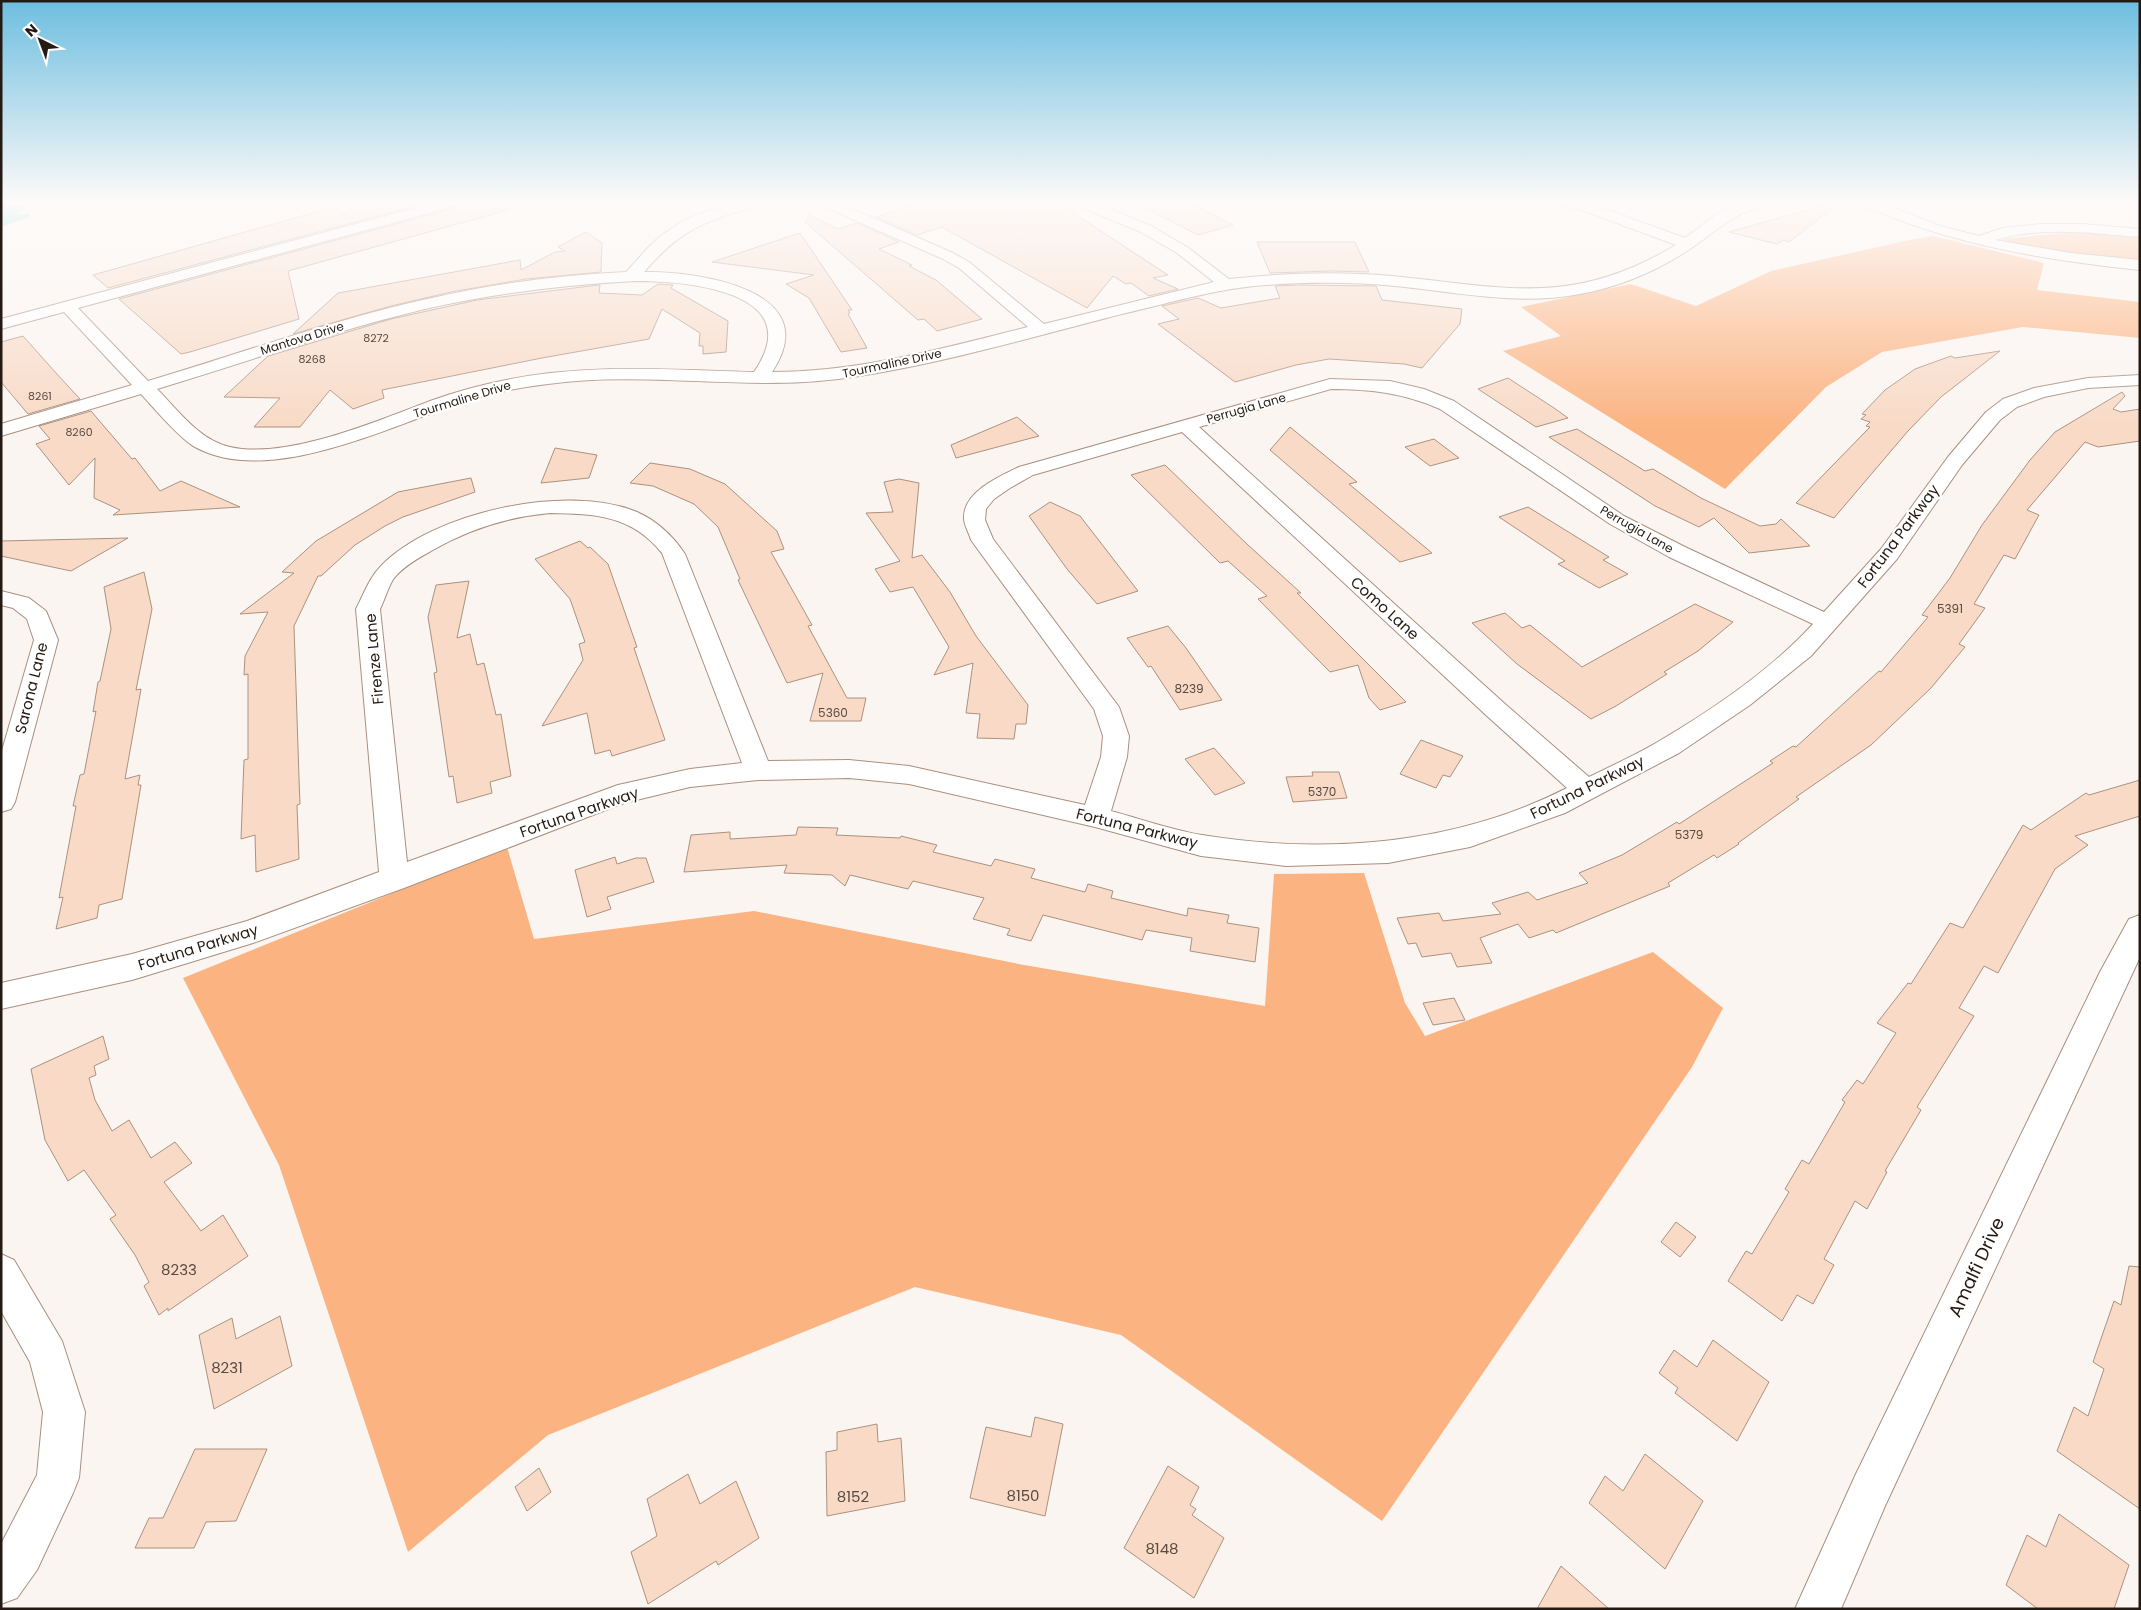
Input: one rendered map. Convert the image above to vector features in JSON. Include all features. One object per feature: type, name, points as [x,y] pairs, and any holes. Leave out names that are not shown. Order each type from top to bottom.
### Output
[{"type":"street","points":[[1,324],[171,278]]},
{"type":"street","name":"Mantova Drive","points":[[1,430],[341,326],[401,310],[510,288],[609,278]]},
{"type":"street","name":"Mantova Drive","points":[[679,278],[729,288],[748,296],[768,311],[778,327],[778,344],[760,377]]},
{"type":"street","points":[[979,278],[1040,329]]},
{"type":"street","points":[[1218,278],[1226,284]]},
{"type":"street","name":"Tourmaline Drive","points":[[67,306],[199,442],[221,452],[255,456],[291,452],[318,446],[466,395],[521,382],[577,375],[627,373],[760,377],[810,377],[848,373],[900,364],[1226,284],[1277,279],[1333,278]]},
{"type":"street","name":"Tourmaline Drive","points":[[1344,278],[1530,295],[1564,292],[1624,278]]},
{"type":"street","name":"Fortuna Parkway","points":[[1,996],[132,967],[253,931],[618,795],[690,778],[758,771],[849,769],[909,775],[1095,817],[1201,845],[1286,855],[1388,852],[1470,837],[1554,806],[1670,747],[1741,699],[1802,651],[1889,554],[1955,460],[1993,416],[2010,403],[2040,392],[2088,383],[2140,380]]},
{"type":"street","name":"Perrugia Lane","points":[[1095,817],[1114,757],[1116,736],[1106,706],[982,540],[974,517],[978,506],[994,487],[1026,471],[1330,384],[1369,383],[1396,386],[1425,394],[1447,405],[1617,520],[1677,552],[1829,623]]},
{"type":"street","name":"Como Lane","points":[[1185,425],[1481,696],[1586,789]]},
{"type":"street","name":"Firenze Lane","points":[[394,880],[368,609],[385,575],[406,557],[435,539],[468,524],[491,517],[537,507],[588,508],[634,518],[662,537],[674,554],[758,771]]},
{"type":"street","name":"Sarona Lane","points":[[1,598],[20,602],[38,616],[46,640],[1,802]]},
{"type":"street","name":"Amalfi Drive","points":[[1818,1609],[1870,1490],[2116,972],[2140,927]]},
{"type":"street","points":[[1,1273],[48,1355],[64,1412],[58,1478],[21,1554],[1,1582]]},
{"type":"shaded area","points":[[1756,278],[2040,278],[2037,290],[2140,302],[2140,338],[2023,327],[1882,352],[1826,387],[1725,489],[1503,351],[1561,336],[1521,307],[1631,284],[1696,306]]},
{"type":"shaded area","points":[[507,847],[534,939],[754,911],[1024,965],[1265,1006],[1274,874],[1364,873],[1405,1003],[1425,1036],[1653,952],[1723,1008],[1692,1067],[1382,1521],[1121,1335],[915,1287],[548,1435],[408,1552],[279,1165],[183,978]]},
{"type":"building","points":[[97,278],[145,278],[108,288]]},
{"type":"building","points":[[196,278],[290,278],[299,319],[181,354],[119,299]]},
{"type":"building","points":[[420,278],[535,278],[451,292],[391,306],[293,334],[338,293]]},
{"type":"building","points":[[804,278],[830,278],[852,310],[848,310],[850,313],[848,314],[867,348],[841,352],[809,298],[786,284]]},
{"type":"building","points":[[870,278],[932,278],[982,319],[937,331],[924,319],[918,320]]},
{"type":"building","points":[[1034,278],[1111,278],[1087,308]]},
{"type":"building","points":[[1116,278],[1153,278],[1178,289],[1149,296],[1131,283],[1126,284]]},
{"type":"building","points":[[658,284],[673,285],[671,288],[728,321],[726,352],[703,354],[703,346],[699,346],[700,333],[662,309],[649,339],[382,390],[384,398],[353,409],[330,390],[300,427],[254,427],[280,398],[224,397],[268,356],[391,319],[477,300],[600,285],[599,293],[642,295]]},
{"type":"building","points":[[1275,286],[1376,286],[1382,300],[1462,309],[1460,324],[1422,368],[1404,364],[1329,359],[1296,365],[1235,382],[1158,324],[1179,319],[1162,306],[1198,298],[1221,308],[1280,298]]},
{"type":"building","points":[[23,336],[80,399],[28,414],[1,382],[1,342]]},
{"type":"building","points":[[2000,351],[1941,397],[1908,431],[1834,518],[1796,503],[1870,427],[1866,426],[1870,422],[1861,419],[1866,415],[1862,414],[1885,390],[1915,369],[1951,356],[1955,358]]},
{"type":"building","points":[[1508,378],[1568,418],[1536,427],[1478,389]]},
{"type":"building","points":[[2122,392],[2125,396],[2113,409],[2121,412],[2140,409],[2140,441],[2098,447],[2085,442],[2027,510],[2039,515],[2015,559],[2004,555],[1974,604],[1985,608],[1959,644],[1965,647],[1931,688],[1871,745],[1796,797],[1799,799],[1739,844],[1717,858],[1714,855],[1668,883],[1670,886],[1556,933],[1553,930],[1529,938],[1518,924],[1480,938],[1492,963],[1457,967],[1451,953],[1422,957],[1416,943],[1408,944],[1397,918],[1439,913],[1443,921],[1501,914],[1492,903],[1528,892],[1537,900],[1588,883],[1579,873],[1622,855],[1677,822],[1679,824],[1773,763],[1770,761],[1793,746],[1796,747],[1879,671],[1881,672],[1928,617],[1922,615],[1950,578],[1982,525],[2030,460],[2055,432]]},
{"type":"building","points":[[91,411],[132,459],[135,458],[160,491],[181,481],[240,507],[113,515],[120,510],[94,498],[95,458],[69,485],[36,444],[50,439],[39,426]]},
{"type":"building","points":[[1017,417],[1039,436],[956,458],[951,445]]},
{"type":"building","points":[[1290,427],[1357,482],[1349,484],[1432,553],[1400,562],[1270,450]]},
{"type":"building","points":[[1577,429],[1645,471],[1653,469],[1701,498],[1760,526],[1776,524],[1781,519],[1810,546],[1749,553],[1714,518],[1699,527],[1655,506],[1549,437]]},
{"type":"building","points":[[1434,439],[1459,458],[1430,466],[1405,447]]},
{"type":"building","points":[[555,448],[597,455],[589,478],[541,483]]},
{"type":"building","points":[[650,463],[690,469],[725,484],[777,531],[784,549],[771,552],[812,625],[808,626],[847,698],[866,698],[861,721],[810,721],[823,673],[787,683],[738,580],[740,579],[718,527],[694,504],[653,486],[630,483]]},
{"type":"building","points":[[1165,465],[1301,593],[1297,593],[1406,702],[1380,710],[1369,698],[1358,665],[1330,672],[1258,599],[1267,596],[1228,561],[1220,563],[1131,475]]},
{"type":"building","points":[[471,478],[475,492],[403,517],[385,526],[355,545],[321,576],[318,576],[294,626],[300,804],[297,805],[299,859],[256,872],[255,835],[241,839],[244,760],[248,759],[248,674],[244,675],[245,656],[268,612],[240,614],[294,573],[282,572],[316,541],[398,492]]},
{"type":"building","points":[[899,479],[919,483],[912,558],[922,555],[950,592],[976,636],[1028,705],[1026,724],[1016,724],[1014,739],[977,738],[980,714],[966,713],[973,663],[934,675],[949,647],[913,587],[890,592],[875,569],[900,561],[866,513],[893,512],[884,482]]},
{"type":"building","points":[[1050,502],[1080,516],[1138,591],[1097,604],[1067,569],[1029,516]]},
{"type":"building","points":[[1528,507],[1609,557],[1603,560],[1628,574],[1599,588],[1558,564],[1565,561],[1499,517]]},
{"type":"building","points":[[128,538],[71,571],[1,556],[1,541]]},
{"type":"building","points":[[580,541],[588,548],[590,547],[608,564],[637,647],[634,648],[665,740],[612,756],[610,750],[595,754],[587,713],[542,726],[583,660],[579,644],[585,642],[570,599],[535,559]]},
{"type":"building","points":[[144,572],[152,609],[136,690],[141,689],[125,779],[140,775],[138,785],[141,785],[122,899],[99,905],[97,918],[56,929],[63,897],[59,898],[76,806],[73,806],[80,775],[84,774],[96,711],[93,712],[98,682],[100,681],[111,629],[104,587]]},
{"type":"building","points":[[469,581],[457,638],[470,634],[477,665],[484,663],[496,715],[501,714],[511,776],[490,782],[492,793],[457,803],[453,776],[449,777],[434,673],[437,672],[428,617],[436,585]]},
{"type":"building","points":[[1695,604],[1733,622],[1698,651],[1664,672],[1667,674],[1616,706],[1591,719],[1517,664],[1472,623],[1505,613],[1522,628],[1530,625],[1582,667]]},
{"type":"building","points":[[1168,626],[1186,648],[1222,700],[1180,710],[1151,666],[1148,667],[1127,638]]},
{"type":"building","points":[[1421,740],[1463,756],[1450,777],[1443,775],[1436,788],[1400,774]]},
{"type":"building","points":[[1214,748],[1245,783],[1215,795],[1185,759]]},
{"type":"building","points":[[1312,772],[1339,772],[1347,798],[1293,802],[1286,777],[1313,776]]},
{"type":"building","points":[[2140,780],[2140,816],[2075,836],[2088,845],[2055,869],[1998,973],[1984,966],[1959,1008],[1974,1016],[1917,1107],[1921,1110],[1885,1171],[1887,1172],[1867,1209],[1855,1201],[1824,1259],[1834,1265],[1813,1304],[1797,1295],[1782,1321],[1728,1281],[1746,1251],[1752,1254],[1789,1192],[1785,1189],[1802,1160],[1809,1164],[1845,1102],[1842,1100],[1857,1080],[1863,1084],[1896,1033],[1877,1023],[1908,983],[1911,984],[1950,923],[1963,928],[2023,825],[2031,830],[2086,793],[2089,795]]},
{"type":"building","points":[[798,827],[838,828],[836,835],[900,838],[901,836],[937,845],[933,852],[991,866],[995,859],[1035,869],[1031,878],[1085,892],[1088,884],[1113,891],[1111,898],[1187,916],[1188,908],[1229,915],[1227,923],[1259,928],[1255,962],[1190,951],[1192,938],[1146,930],[1142,940],[1043,915],[1031,941],[1007,935],[1010,929],[973,919],[984,898],[913,881],[908,889],[850,875],[845,886],[832,875],[784,873],[787,865],[684,872],[691,835],[730,832],[730,839],[796,835]]},
{"type":"building","points":[[615,857],[617,864],[636,858],[646,858],[654,882],[607,897],[611,909],[587,917],[575,870]]},
{"type":"building","points":[[1454,998],[1465,1020],[1433,1025],[1423,1003]]},
{"type":"building","points":[[103,1036],[109,1059],[94,1066],[96,1075],[89,1078],[95,1100],[112,1131],[129,1120],[151,1158],[175,1142],[192,1163],[164,1182],[201,1231],[223,1215],[248,1256],[168,1311],[168,1308],[159,1315],[144,1286],[149,1282],[135,1255],[110,1219],[116,1215],[84,1170],[68,1181],[45,1140],[31,1069]]},
{"type":"building","points":[[1676,1222],[1696,1237],[1680,1257],[1661,1242]]},
{"type":"building","points":[[2129,1266],[2140,1267],[2140,1509],[2057,1451],[2074,1407],[2088,1416],[2104,1369],[2093,1362],[2114,1301],[2121,1305]]},
{"type":"building","points":[[280,1316],[292,1366],[214,1409],[199,1335],[232,1318],[236,1339]]},
{"type":"building","points":[[1713,1340],[1769,1382],[1737,1441],[1675,1393],[1678,1388],[1659,1373],[1674,1350],[1697,1367]]},
{"type":"building","points":[[1035,1417],[1063,1424],[1045,1516],[970,1498],[986,1427],[1031,1437]]},
{"type":"building","points":[[877,1424],[878,1442],[901,1438],[905,1501],[827,1516],[826,1452],[837,1450],[837,1432]]},
{"type":"building","points":[[195,1449],[267,1449],[236,1521],[206,1522],[194,1548],[135,1548],[149,1518],[163,1518]]},
{"type":"building","points":[[1645,1454],[1703,1501],[1665,1569],[1589,1503],[1605,1476],[1623,1491]]},
{"type":"building","points":[[1168,1466],[1199,1487],[1190,1505],[1196,1509],[1192,1515],[1224,1538],[1194,1598],[1124,1548]]},
{"type":"building","points":[[539,1468],[551,1492],[527,1511],[515,1487]]},
{"type":"building","points":[[688,1474],[700,1504],[736,1481],[759,1538],[718,1565],[716,1561],[648,1604],[631,1552],[657,1536],[647,1499]]},
{"type":"building","points":[[2059,1514],[2129,1565],[2114,1609],[2038,1609],[2006,1585],[2027,1535],[2046,1547]]},
{"type":"building","points":[[1561,1566],[1609,1609],[1537,1609]]}]
